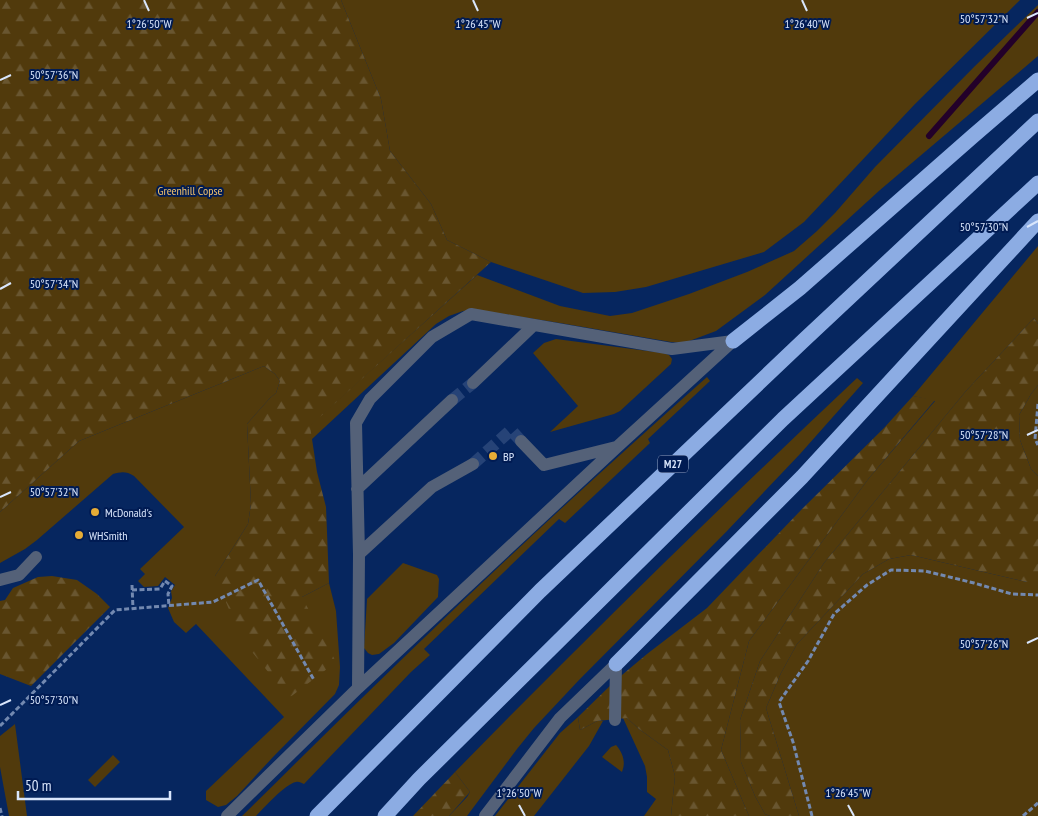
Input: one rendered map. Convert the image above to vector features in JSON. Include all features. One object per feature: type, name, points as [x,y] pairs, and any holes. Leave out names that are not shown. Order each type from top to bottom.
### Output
[{"type":"highway","points":[[733,341],[800,288],[1038,80]]},
{"type":"highway","name":"M27","points":[[317,816],[547,585],[811,333],[1038,121]]},
{"type":"highway","points":[[385,816],[433,765],[783,419],[1038,183]]},
{"type":"highway","points":[[616,664],[802,477],[1038,221]]},
{"type":"lane","points":[[358,688],[359,554],[356,424],[370,399],[432,337],[471,314],[672,350],[733,341]]},
{"type":"lane","points":[[473,383],[534,325]]},
{"type":"lane","points":[[227,816],[358,688],[733,341]]},
{"type":"lane","points":[[357,489],[452,400]]},
{"type":"lane","points":[[521,441],[544,465],[617,447]]},
{"type":"lane","points":[[359,554],[432,487],[473,464]]},
{"type":"lane","points":[[0,580],[19,575],[36,557]]},
{"type":"lane","points":[[615,720],[616,664]]},
{"type":"lane","points":[[486,816],[560,718],[616,664]]},
{"type":"path","points":[[1038,404],[1035,439],[1038,444]]},
{"type":"path","points":[[812,816],[794,742],[779,702],[808,661],[834,614],[867,585],[891,570],[925,572],[1012,594],[1038,595]]},
{"type":"path","points":[[0,726],[115,610],[213,602],[258,580],[314,680]]},
{"type":"path","points":[[132,590],[160,589],[165,581],[172,586],[168,594],[169,606]]},
{"type":"path","points":[[132,585],[133,609]]},
{"type":"path","points":[[1023,816],[1038,803]]},
{"type":"path","points":[[0,808],[2,816]]},
{"type":"green space","name":"Greenhill Copse","points":[[0,0],[341,0],[381,99],[390,151],[431,204],[447,240],[491,262],[310,426],[317,472],[326,507],[329,583],[302,597],[336,662],[289,698],[241,638],[215,576],[248,524],[251,504],[247,424],[276,393],[280,381],[275,374],[264,366],[79,441],[0,512]]},
{"type":"green space","points":[[341,0],[1020,0],[915,104],[804,222],[764,252],[646,287],[615,292],[583,293],[491,262],[447,240],[431,204],[390,151],[381,99]]},
{"type":"green space","points":[[1038,5],[1038,56],[880,190],[765,295],[716,331],[684,343],[671,342],[478,310],[463,311],[449,316],[436,324],[311,440],[309,426],[477,275],[560,306],[610,316],[632,313],[689,294],[747,272],[794,251],[835,213],[875,167]]},
{"type":"green space","points":[[1038,246],[1038,324],[1034,318],[966,391],[824,563],[760,661],[740,720],[741,762],[755,796],[765,814],[770,816],[749,816],[721,750],[749,641],[869,478],[935,401],[913,396]]},
{"type":"green space","points":[[1034,318],[1038,324],[1038,385],[1019,415],[1020,440],[1031,469],[1038,476],[1038,582],[1027,582],[911,555],[889,559],[863,574],[797,644],[781,673],[766,708],[799,816],[770,816],[765,814],[755,796],[741,762],[740,720],[760,661],[824,563],[966,391]]},
{"type":"green space","points":[[556,339],[663,353],[669,355],[672,359],[671,364],[620,411],[550,432],[578,406],[533,353],[544,343]]},
{"type":"green space","points":[[264,366],[275,374],[280,381],[276,393],[247,424],[251,504],[248,524],[215,576],[302,597],[329,583],[336,611],[340,667],[339,685],[335,694],[237,796],[226,805],[218,807],[206,800],[206,791],[284,717],[196,624],[186,633],[174,622],[168,608],[172,598],[171,591],[175,585],[165,577],[158,586],[144,587],[138,581],[145,574],[140,569],[184,527],[134,476],[126,473],[113,474],[37,540],[0,563],[0,512],[79,441]]},
{"type":"green space","points":[[707,377],[710,381],[648,439],[650,443],[565,523],[559,519],[424,649],[430,655],[411,672],[304,784],[297,782],[286,787],[256,816],[242,816],[379,681],[475,590],[590,482]]},
{"type":"green space","points":[[857,378],[863,383],[800,454],[534,728],[467,816],[449,816],[470,792],[455,772],[654,573]]},
{"type":"green space","points":[[1038,385],[1038,476],[1031,469],[1020,440],[1019,415]]},
{"type":"green space","points":[[913,396],[935,400],[869,478],[749,641],[721,750],[749,816],[671,816],[675,776],[668,750],[627,718],[597,721],[580,730],[578,717],[616,680],[707,608],[802,509],[884,428]]},
{"type":"green space","points":[[911,555],[1027,582],[1038,582],[1038,816],[799,816],[766,708],[781,673],[797,644],[863,574],[889,559]]},
{"type":"green space","points":[[403,563],[437,575],[439,579],[438,597],[394,643],[379,654],[372,655],[364,648],[367,599]]},
{"type":"green space","points":[[52,576],[77,580],[97,594],[110,607],[31,686],[0,674],[0,601],[5,600],[13,588],[38,577]]},
{"type":"green space","points":[[578,717],[580,730],[597,721],[603,721],[589,746],[534,816],[495,816],[560,733]]},
{"type":"green space","points":[[623,718],[627,718],[668,750],[675,776],[671,816],[644,816],[656,799],[647,792],[645,766]]},
{"type":"green space","points":[[15,724],[27,816],[9,816],[0,767],[0,736]]},
{"type":"green space","points":[[616,745],[623,758],[622,772],[602,757],[611,747]]},
{"type":"green space","points":[[113,755],[120,762],[95,787],[88,780]]},
{"type":"green space","points":[[455,772],[470,792],[449,816],[413,816]]},
{"type":"waterway","points":[[929,136],[1038,12]]},
{"type":"tunnel","points":[[452,400],[473,383]]},
{"type":"tunnel","points":[[473,464],[511,430],[521,441]]},
{"type":"place","name":"BP","points":[[493,456]]},
{"type":"place","name":"McDonald's","points":[[95,512]]},
{"type":"place","name":"WHSmith","points":[[79,535]]}]
